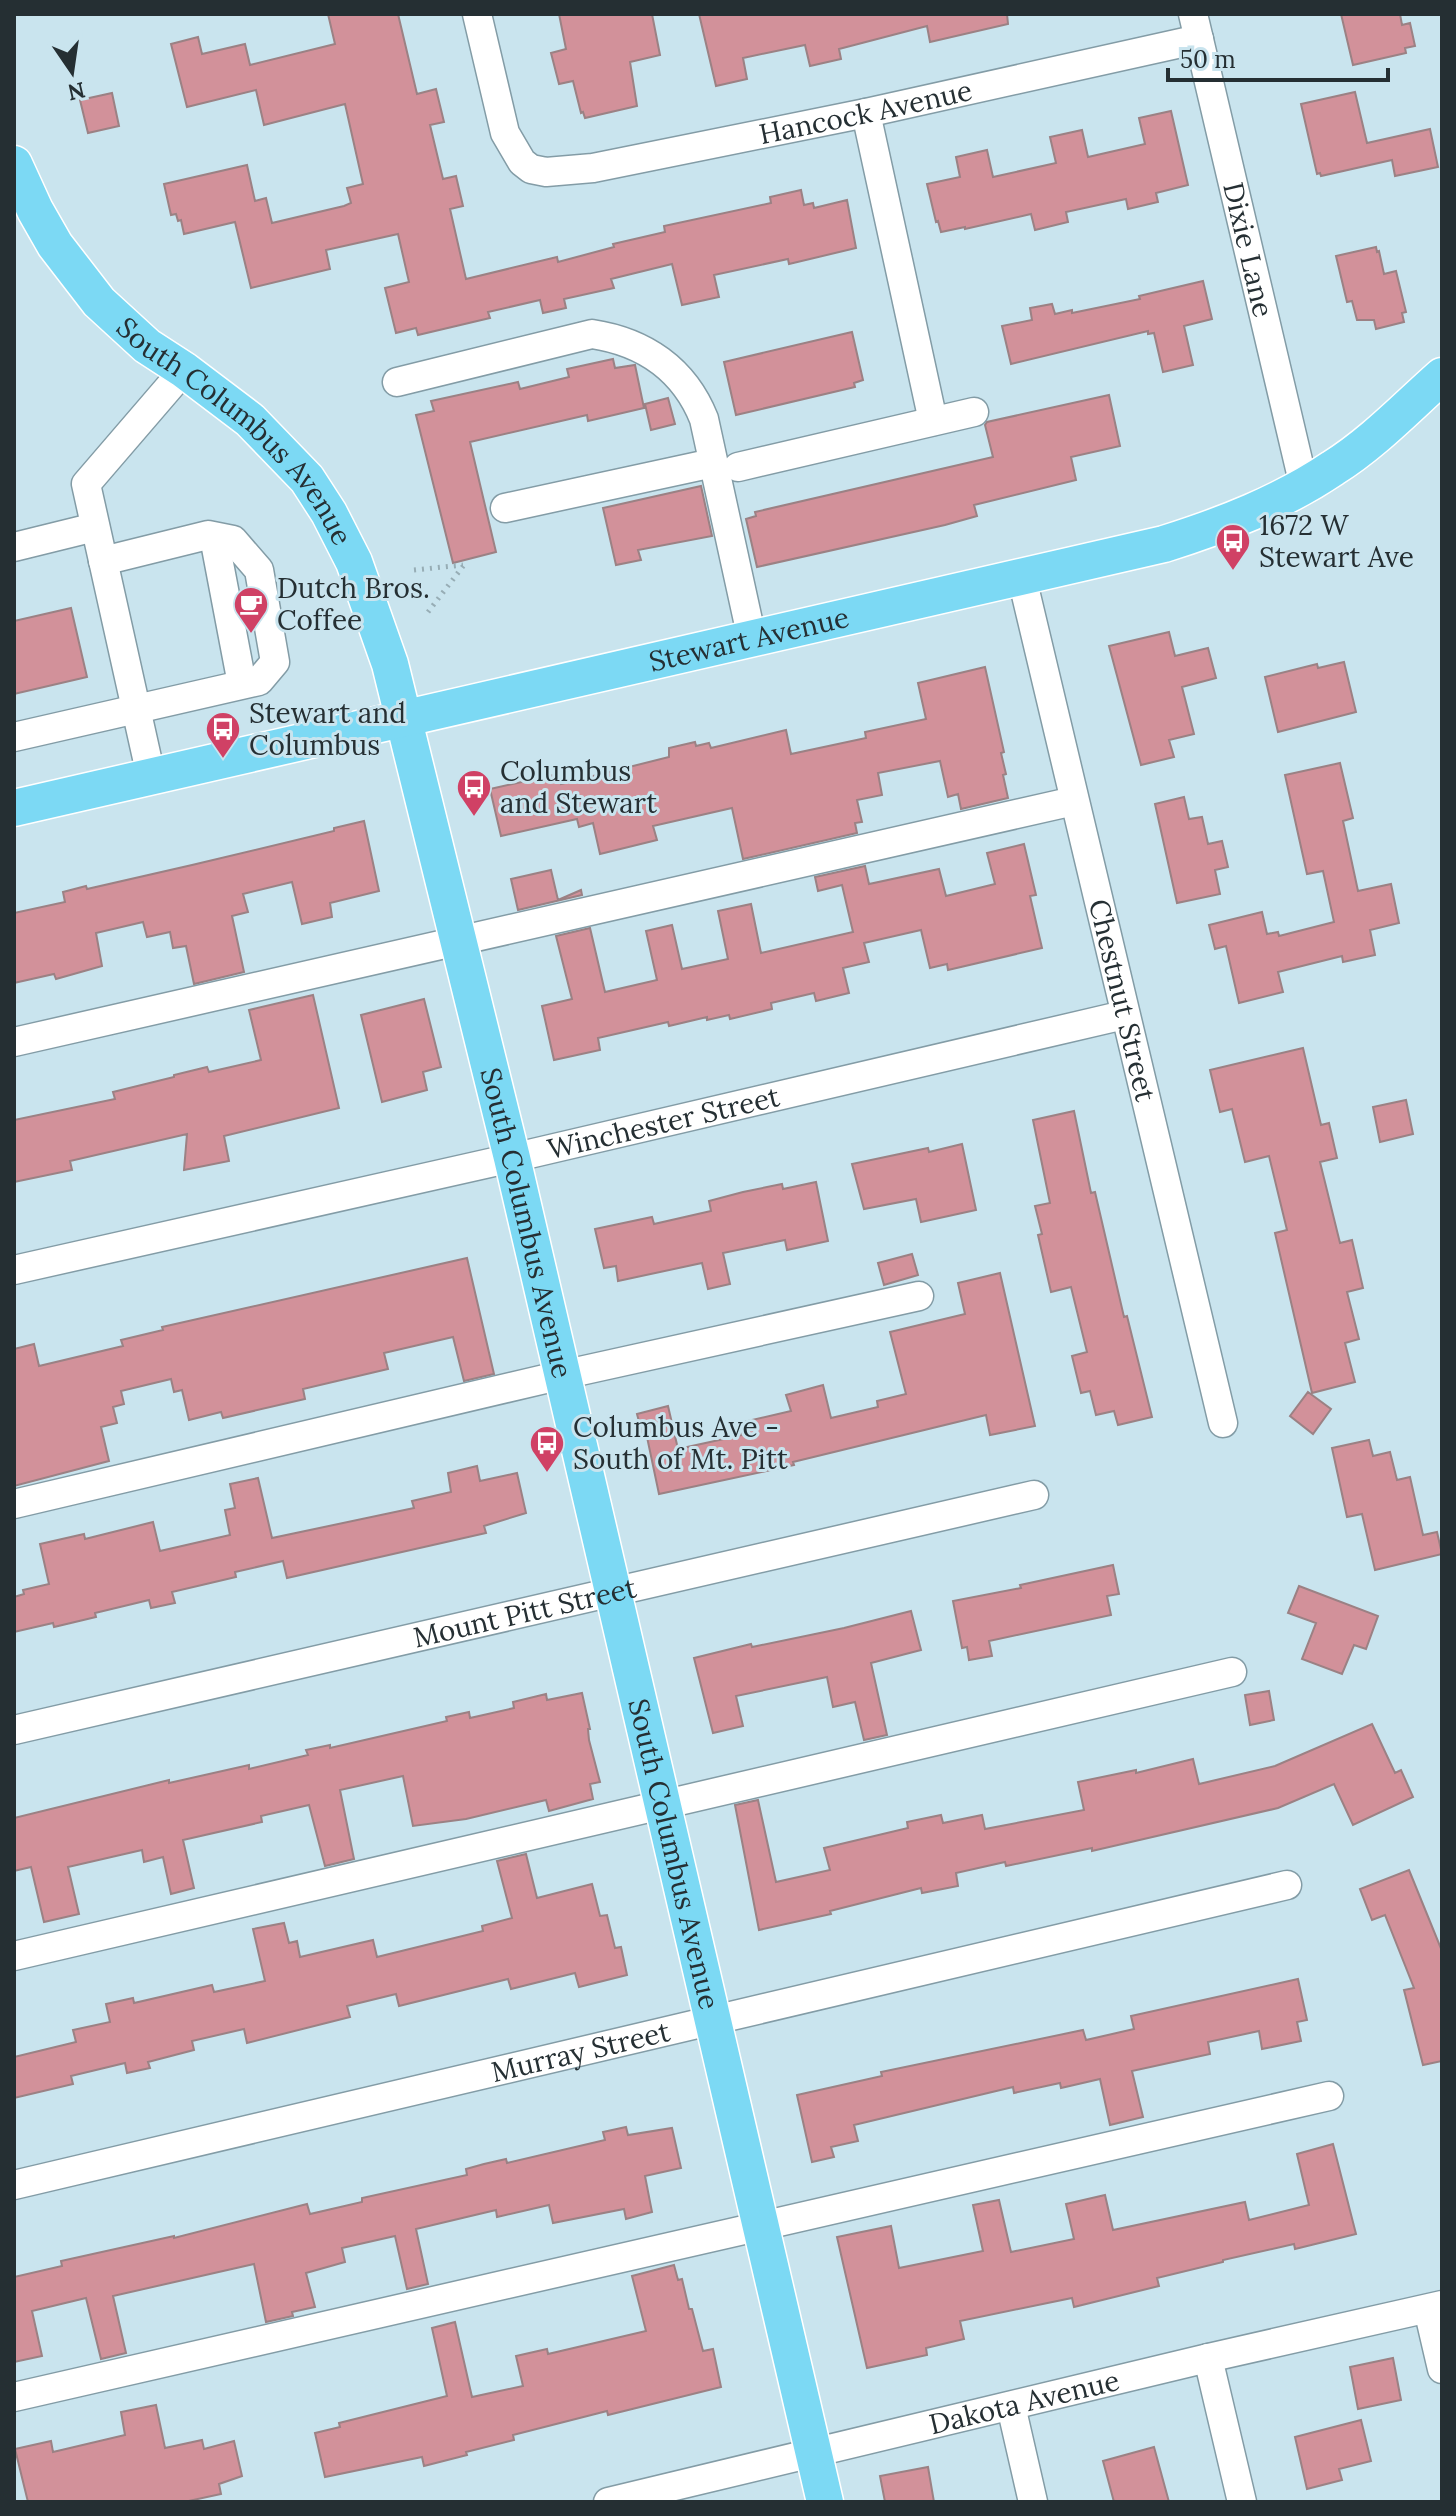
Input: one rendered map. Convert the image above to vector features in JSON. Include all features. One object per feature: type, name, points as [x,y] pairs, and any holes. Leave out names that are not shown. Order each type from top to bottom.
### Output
[{"type":"main road","name":"South Columbus Avenue","points":[[14,164],[55,245],[99,302],[147,346],[250,420],[307,479],[354,562],[390,664],[512,1158],[825,2502]]},
{"type":"main road","name":"Stewart Avenue","points":[[14,808],[1177,540],[1261,509],[1336,467],[1442,376]]},
{"type":"street","name":"Hancock Avenue","points":[[477,14],[505,133],[513,149],[531,169],[562,173],[866,113],[1196,26]]},
{"type":"street","name":"Dixie Lane","points":[[1196,26],[1304,486]]},
{"type":"street","points":[[866,113],[933,421]]},
{"type":"street","points":[[397,382],[592,334],[619,338],[642,348],[663,363],[696,399],[725,465],[752,639]]},
{"type":"street","points":[[151,776],[86,484],[184,370]]},
{"type":"street","points":[[505,508],[974,412]]},
{"type":"street","points":[[14,547],[95,527]]},
{"type":"street","points":[[14,737],[259,681],[275,662],[259,570],[233,540],[208,535],[103,561]]},
{"type":"street","points":[[214,537],[242,684]]},
{"type":"street","name":"Chestnut Street","points":[[1022,578],[1223,1423]]},
{"type":"street","points":[[14,1042],[1074,801]]},
{"type":"street","name":"Winchester Street","points":[[14,1270],[1124,1015]]},
{"type":"street","points":[[14,1504],[562,1375],[919,1296]]},
{"type":"street","name":"Mount Pitt Street","points":[[14,1730],[1034,1495]]},
{"type":"street","points":[[14,1956],[1232,1672]]},
{"type":"street","name":"Murray Street","points":[[14,2185],[1287,1885]]},
{"type":"street","points":[[14,2397],[1329,2096]]},
{"type":"street","points":[[1435,2307],[1442,2369]]},
{"type":"street","name":"Dakota Avenue","points":[[619,2501],[1208,2358],[1435,2307]]},
{"type":"street","points":[[1208,2358],[1242,2502]]},
{"type":"street","points":[[1011,2406],[1033,2502]]},
{"type":"path","points":[[414,570],[464,565],[428,612]]},
{"type":"building","points":[[328,14],[398,14],[417,94],[436,89],[444,122],[430,125],[443,179],[456,176],[463,206],[450,209],[466,279],[557,257],[558,262],[614,247],[613,244],[665,232],[664,226],[771,203],[770,197],[801,190],[804,205],[813,203],[814,208],[847,200],[856,248],[789,264],[788,259],[714,275],[719,297],[682,305],[672,264],[611,279],[614,288],[564,299],[566,308],[543,313],[540,300],[488,312],[490,318],[418,335],[416,328],[396,333],[385,288],[409,282],[398,234],[326,250],[330,269],[251,288],[235,222],[184,234],[181,220],[178,221],[176,214],[171,215],[164,184],[247,165],[255,201],[266,198],[272,223],[351,203],[347,188],[363,184],[345,104],[264,125],[256,90],[187,107],[171,44],[198,37],[202,54],[245,44],[250,65],[335,44]]},
{"type":"building","points":[[559,14],[652,14],[660,55],[630,62],[637,106],[585,118],[573,81],[559,84],[551,53],[566,49]]},
{"type":"building","points":[[699,14],[1007,14],[1008,24],[930,42],[927,26],[839,49],[841,59],[810,66],[805,45],[743,58],[747,79],[716,86]]},
{"type":"building","points":[[1341,14],[1400,14],[1402,25],[1410,23],[1415,46],[1405,48],[1406,53],[1353,65]]},
{"type":"building","points":[[1355,92],[1367,143],[1430,129],[1438,167],[1395,176],[1392,160],[1321,176],[1317,174],[1301,104]]},
{"type":"building","points":[[112,93],[119,126],[88,133],[80,100]]},
{"type":"building","points":[[1171,111],[1188,185],[1156,193],[1158,202],[1128,209],[1126,199],[1066,212],[1068,222],[1035,230],[1031,214],[941,232],[936,222],[927,184],[960,177],[956,157],[987,150],[993,177],[1056,163],[1050,137],[1082,130],[1088,157],[1145,144],[1139,118]]},
{"type":"building","points":[[1376,247],[1384,274],[1396,271],[1406,312],[1402,313],[1404,322],[1376,329],[1374,320],[1357,320],[1352,301],[1347,302],[1336,256]]},
{"type":"building","points":[[1203,281],[1212,319],[1184,326],[1193,365],[1163,372],[1154,333],[1148,334],[1148,331],[1011,364],[1002,326],[1032,320],[1030,308],[1052,304],[1055,314],[1072,310],[1072,313],[1140,299],[1139,296]]},
{"type":"building","points":[[852,332],[863,380],[854,383],[855,387],[736,415],[724,362]]},
{"type":"building","points":[[613,359],[615,368],[635,365],[644,408],[588,421],[587,415],[470,442],[496,552],[453,563],[416,415],[434,411],[431,401],[518,382],[520,389],[569,377],[567,369]]},
{"type":"building","points":[[1109,395],[1120,446],[1071,457],[1076,480],[974,505],[977,516],[945,525],[757,567],[746,519],[756,516],[755,512],[993,457],[985,425],[987,422]]},
{"type":"building","points":[[668,398],[675,424],[651,430],[645,404]]},
{"type":"building","points":[[701,486],[712,536],[638,550],[641,560],[616,565],[603,508]]},
{"type":"building","points":[[71,608],[87,677],[14,694],[14,621]]},
{"type":"building","points":[[1169,632],[1175,656],[1208,648],[1216,678],[1182,687],[1194,734],[1169,740],[1174,757],[1141,765],[1109,646]]},
{"type":"building","points":[[1344,662],[1356,712],[1278,732],[1265,677],[1317,664],[1318,668]]},
{"type":"building","points":[[985,667],[1004,752],[1001,753],[1008,798],[961,809],[958,794],[948,797],[940,761],[878,773],[882,795],[857,800],[862,822],[855,823],[857,833],[743,859],[732,808],[653,826],[657,840],[600,854],[593,823],[579,827],[577,819],[501,836],[490,789],[558,774],[561,784],[669,757],[669,748],[695,742],[696,746],[709,743],[711,748],[786,730],[791,754],[866,738],[865,732],[926,719],[918,683]]},
{"type":"building","points":[[1340,763],[1353,818],[1343,821],[1358,891],[1391,884],[1399,923],[1370,930],[1375,955],[1343,962],[1342,956],[1278,972],[1283,992],[1239,1003],[1226,946],[1215,949],[1209,925],[1262,912],[1267,934],[1278,932],[1279,936],[1334,922],[1323,871],[1307,874],[1285,775]]},
{"type":"building","points":[[1184,797],[1189,819],[1202,817],[1208,844],[1222,841],[1228,867],[1215,870],[1220,894],[1177,903],[1155,804]]},
{"type":"building","points":[[364,821],[379,891],[330,903],[332,917],[302,924],[292,882],[243,894],[248,912],[232,916],[244,972],[194,984],[186,946],[173,948],[170,932],[147,937],[143,922],[96,933],[102,966],[56,979],[54,974],[14,983],[14,913],[65,902],[63,892],[192,865]]},
{"type":"building","points":[[1024,844],[1036,895],[1030,896],[1042,948],[948,970],[947,964],[930,968],[921,930],[864,943],[869,962],[843,968],[849,993],[816,1001],[814,993],[771,1003],[772,1009],[730,1019],[729,1015],[707,1020],[707,1017],[669,1026],[668,1022],[598,1038],[600,1050],[554,1060],[542,1006],[572,999],[556,936],[590,928],[605,992],[657,980],[646,931],[672,925],[682,969],[728,959],[718,911],[751,904],[761,953],[853,932],[842,885],[818,891],[815,877],[865,866],[869,884],[939,869],[946,896],[995,884],[987,853]]},
{"type":"building","points":[[551,870],[558,900],[581,890],[582,895],[518,910],[511,879]]},
{"type":"building","points":[[313,995],[339,1108],[224,1136],[229,1161],[184,1170],[187,1134],[70,1161],[72,1170],[14,1182],[14,1120],[115,1099],[113,1092],[174,1075],[207,1067],[209,1072],[261,1060],[249,1010]]},
{"type":"building","points":[[424,999],[441,1067],[423,1072],[427,1090],[382,1102],[361,1015]]},
{"type":"building","points":[[1303,1048],[1321,1125],[1329,1123],[1337,1158],[1320,1162],[1340,1243],[1352,1240],[1363,1288],[1347,1292],[1359,1339],[1345,1343],[1355,1382],[1312,1393],[1275,1233],[1287,1230],[1269,1156],[1245,1162],[1232,1109],[1220,1112],[1210,1070]]},
{"type":"building","points":[[1406,1100],[1413,1134],[1380,1142],[1373,1107]]},
{"type":"building","points":[[1074,1111],[1091,1193],[1095,1192],[1124,1317],[1127,1316],[1152,1417],[1118,1425],[1114,1411],[1096,1415],[1090,1391],[1081,1393],[1072,1356],[1087,1352],[1071,1287],[1051,1292],[1038,1235],[1042,1234],[1035,1206],[1050,1203],[1033,1120]]},
{"type":"building","points":[[962,1144],[976,1210],[921,1222],[916,1199],[864,1209],[852,1164]]},
{"type":"building","points":[[816,1182],[828,1241],[787,1250],[785,1240],[723,1253],[730,1284],[708,1289],[702,1263],[618,1281],[616,1266],[604,1268],[595,1229],[652,1217],[654,1224],[711,1211],[709,1201],[743,1192],[782,1184],[783,1189]]},
{"type":"building","points":[[912,1254],[918,1275],[884,1285],[878,1263]]},
{"type":"building","points":[[467,1258],[494,1374],[464,1381],[453,1337],[384,1353],[388,1369],[303,1389],[305,1399],[223,1418],[221,1412],[189,1420],[182,1390],[174,1392],[171,1379],[121,1391],[124,1404],[113,1407],[117,1423],[101,1427],[109,1461],[14,1486],[14,1349],[34,1344],[39,1366],[123,1346],[121,1340],[163,1330],[162,1327]]},
{"type":"building","points":[[1000,1273],[1035,1426],[990,1435],[986,1415],[793,1462],[794,1465],[659,1494],[647,1437],[643,1437],[637,1414],[668,1406],[678,1449],[742,1435],[739,1423],[791,1411],[786,1395],[823,1385],[831,1418],[878,1407],[877,1401],[906,1394],[890,1332],[965,1314],[958,1283]]},
{"type":"building","points":[[1308,1392],[1331,1409],[1313,1434],[1290,1416]]},
{"type":"building","points":[[1369,1440],[1373,1456],[1390,1452],[1397,1480],[1410,1477],[1423,1535],[1437,1532],[1442,1554],[1375,1570],[1362,1514],[1347,1517],[1332,1448]]},
{"type":"building","points":[[477,1466],[480,1481],[517,1473],[526,1513],[484,1526],[486,1533],[287,1578],[283,1561],[235,1572],[236,1577],[172,1592],[175,1603],[151,1608],[149,1600],[54,1627],[53,1623],[14,1632],[14,1597],[24,1594],[23,1590],[49,1584],[40,1544],[84,1534],[85,1539],[153,1522],[160,1551],[230,1535],[225,1510],[235,1508],[230,1484],[258,1478],[272,1538],[414,1508],[412,1501],[451,1492],[448,1473]]},
{"type":"building","points":[[1113,1565],[1119,1594],[1107,1596],[1111,1615],[989,1641],[992,1656],[969,1660],[967,1647],[962,1648],[953,1601]]},
{"type":"building","points":[[1299,1586],[1378,1616],[1366,1649],[1354,1645],[1342,1674],[1302,1659],[1316,1623],[1288,1613]]},
{"type":"building","points":[[911,1611],[921,1650],[871,1663],[887,1735],[864,1740],[855,1702],[833,1707],[827,1677],[736,1696],[743,1726],[713,1733],[694,1658],[751,1644],[752,1647],[844,1628]]},
{"type":"building","points":[[1269,1691],[1274,1720],[1250,1725],[1245,1695]]},
{"type":"building","points":[[582,1693],[590,1729],[589,1740],[600,1782],[590,1784],[593,1799],[549,1811],[546,1800],[466,1819],[413,1826],[403,1776],[340,1790],[354,1859],[325,1866],[309,1805],[261,1816],[262,1822],[183,1840],[194,1888],[171,1894],[163,1857],[144,1862],[142,1850],[68,1867],[79,1914],[44,1922],[31,1867],[14,1871],[14,1818],[169,1780],[169,1783],[249,1765],[249,1769],[308,1755],[306,1750],[330,1745],[330,1748],[447,1721],[446,1717],[469,1712],[470,1718],[514,1708],[513,1702],[546,1694],[547,1700]]},
{"type":"building","points":[[1372,1724],[1395,1773],[1401,1770],[1413,1797],[1353,1825],[1334,1784],[1278,1808],[1092,1851],[1092,1848],[1006,1866],[1005,1862],[956,1873],[958,1886],[922,1893],[921,1888],[830,1911],[831,1914],[759,1930],[735,1805],[758,1800],[776,1882],[830,1870],[824,1848],[908,1828],[907,1822],[941,1815],[943,1823],[982,1815],[985,1829],[1084,1810],[1078,1782],[1136,1770],[1136,1773],[1193,1759],[1199,1784],[1275,1766]]},
{"type":"building","points":[[526,1854],[537,1898],[592,1884],[600,1916],[607,1915],[615,1948],[621,1947],[627,1975],[579,1987],[575,1973],[511,1989],[508,1979],[399,2006],[396,1994],[347,2006],[350,2017],[247,2043],[244,2029],[192,2041],[194,2050],[148,2062],[150,2068],[127,2073],[125,2063],[71,2076],[73,2084],[14,2098],[14,2057],[76,2042],[73,2030],[110,2022],[106,2004],[133,1998],[134,2003],[212,1985],[214,1992],[265,1981],[253,1929],[284,1923],[289,1943],[297,1941],[300,1957],[373,1940],[377,1957],[483,1931],[482,1926],[512,1918],[497,1861]]},
{"type":"building","points":[[1409,1870],[1442,1951],[1442,2061],[1423,2065],[1404,1990],[1414,1988],[1385,1915],[1372,1920],[1360,1889]]},
{"type":"building","points":[[1298,1979],[1307,2020],[1297,2022],[1301,2041],[1262,2049],[1259,2031],[1208,2042],[1210,2054],[1132,2071],[1143,2117],[1110,2125],[1100,2079],[1061,2088],[1060,2083],[1014,2093],[1013,2087],[854,2125],[858,2141],[831,2147],[834,2157],[812,2162],[797,2095],[882,2076],[881,2072],[1083,2030],[1086,2040],[1134,2029],[1131,2016]]},
{"type":"building","points":[[626,2127],[628,2135],[672,2128],[681,2168],[645,2176],[652,2212],[626,2219],[624,2209],[553,2223],[549,2205],[497,2217],[496,2210],[416,2229],[428,2284],[407,2289],[395,2236],[342,2248],[345,2262],[306,2273],[315,2307],[266,2322],[254,2264],[113,2296],[126,2353],[101,2359],[86,2298],[32,2311],[42,2356],[14,2362],[14,2277],[62,2266],[61,2261],[174,2238],[307,2204],[310,2214],[362,2202],[362,2198],[467,2175],[466,2169],[484,2164],[506,2159],[507,2163],[605,2140],[603,2132]]},
{"type":"building","points":[[1333,2144],[1356,2234],[1295,2249],[1294,2244],[1223,2260],[1157,2278],[1159,2286],[1074,2307],[1072,2298],[960,2321],[964,2339],[926,2348],[927,2355],[867,2368],[837,2237],[891,2226],[899,2268],[983,2251],[973,2205],[999,2200],[1011,2252],[1074,2239],[1066,2204],[1105,2195],[1113,2230],[1245,2202],[1249,2220],[1309,2205],[1297,2154]]},
{"type":"building","points":[[674,2265],[678,2280],[682,2279],[703,2351],[713,2349],[721,2387],[513,2435],[514,2440],[424,2466],[422,2457],[325,2477],[315,2433],[340,2427],[339,2423],[447,2396],[432,2328],[455,2322],[472,2397],[523,2386],[516,2356],[547,2349],[548,2354],[646,2331],[632,2276]]},
{"type":"building","points":[[1393,2358],[1401,2400],[1358,2409],[1350,2367]]},
{"type":"building","points":[[156,2405],[165,2448],[202,2440],[204,2449],[234,2441],[242,2476],[219,2484],[221,2494],[184,2502],[28,2502],[15,2449],[51,2441],[53,2452],[125,2435],[121,2412]]},
{"type":"building","points":[[1361,2420],[1371,2461],[1339,2469],[1342,2480],[1307,2489],[1295,2437]]},
{"type":"building","points":[[1154,2447],[1169,2502],[1114,2502],[1103,2461]]},
{"type":"building","points":[[928,2467],[934,2502],[885,2502],[880,2476]]},
{"type":"place","name":"1672 W Stewart Ave","points":[[1233,572]]},
{"type":"place","name":"Dutch Bros. Coffee","points":[[251,635]]},
{"type":"place","name":"Stewart and Columbus","points":[[223,760]]},
{"type":"place","name":"Columbus and Stewart","points":[[474,818]]},
{"type":"place","name":"Columbus Ave - South of Mt. Pitt","points":[[547,1474]]}]
